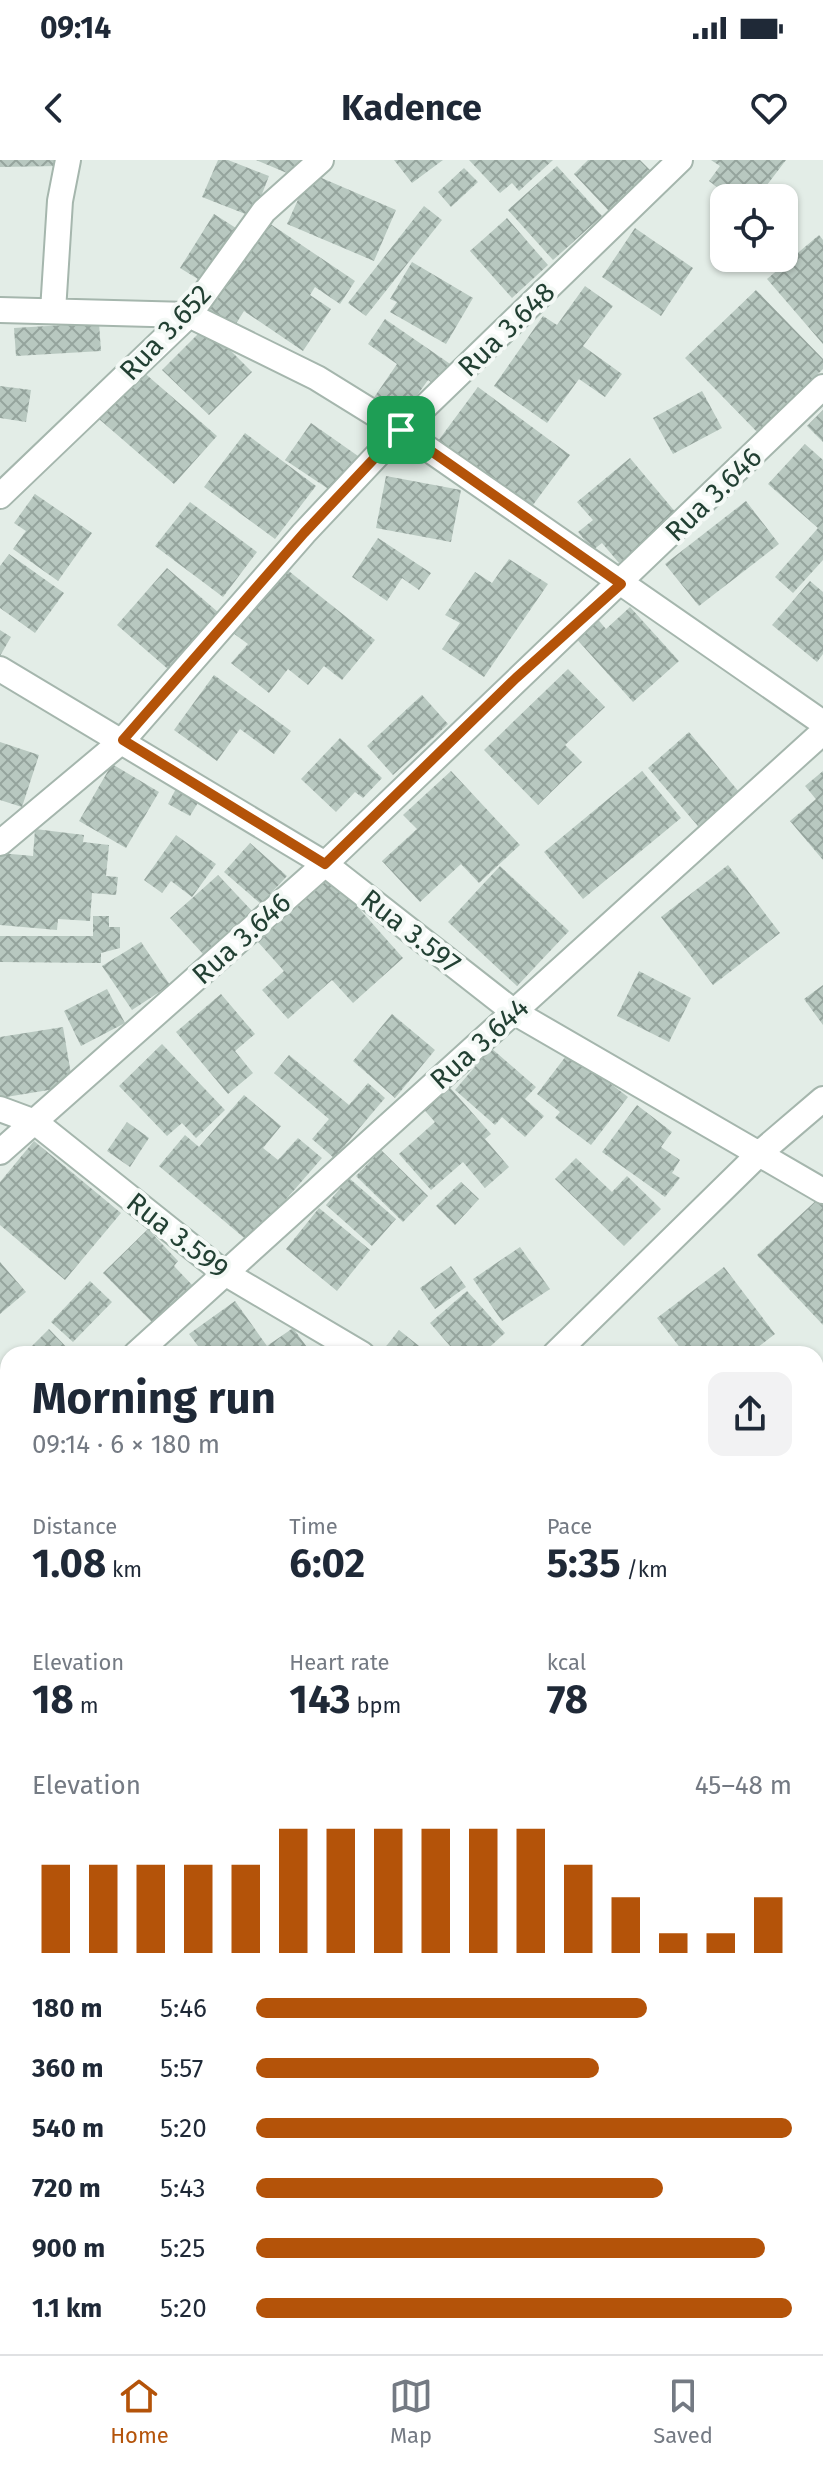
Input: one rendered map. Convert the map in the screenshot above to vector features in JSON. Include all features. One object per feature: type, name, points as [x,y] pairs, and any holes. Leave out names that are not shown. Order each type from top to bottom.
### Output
[{"type":"street","points":[[53,311],[60,201],[68,160]]},
{"type":"street","name":"Rua 3.652","points":[[0,496],[189,315],[264,211],[321,160]]},
{"type":"street","name":"Rua 3.648","points":[[0,843],[123,740],[304,533],[401,430],[680,160]]},
{"type":"street","points":[[0,310],[189,315],[317,378],[401,430],[823,723]]},
{"type":"street","name":"Rua 3.646","points":[[0,1152],[325,864],[516,678],[621,584],[823,387]]},
{"type":"street","name":"Rua 3.597","points":[[0,669],[123,740],[325,864],[514,1012],[761,1152],[823,1191]]},
{"type":"street","name":"Rua 3.644","points":[[144,1346],[823,732]]},
{"type":"street","points":[[563,1346],[761,1152],[823,1099]]},
{"type":"street","name":"Rua 3.599","points":[[0,1109],[35,1122],[223,1272],[348,1346]]},
{"type":"building","points":[[0,160],[60,160],[60,166],[0,167]]},
{"type":"building","points":[[218,160],[228,160],[269,176],[253,217],[202,197]]},
{"type":"building","points":[[256,160],[300,160],[294,176]]},
{"type":"building","points":[[394,160],[443,160],[412,183]]},
{"type":"building","points":[[469,160],[553,160],[519,191],[512,183],[500,193]]},
{"type":"building","points":[[588,160],[640,160],[651,171],[609,211],[574,174]]},
{"type":"building","points":[[711,160],[786,160],[768,184],[713,184],[709,181],[720,166]]},
{"type":"building","points":[[557,166],[602,216],[553,260],[508,210]]},
{"type":"building","points":[[464,168],[478,182],[451,207],[438,192]]},
{"type":"building","points":[[310,173],[396,210],[374,261],[287,224]]},
{"type":"building","points":[[424,206],[442,220],[366,316],[348,303]]},
{"type":"building","points":[[214,214],[239,230],[206,284],[180,268]]},
{"type":"building","points":[[507,218],[548,265],[512,298],[470,251]]},
{"type":"building","points":[[263,219],[355,281],[340,304],[315,287],[310,295],[331,309],[303,351],[244,311],[232,330],[202,310]]},
{"type":"building","points":[[635,228],[693,268],[661,316],[602,277]]},
{"type":"building","points":[[819,235],[823,240],[823,344],[767,279],[775,272],[798,272],[798,253]]},
{"type":"building","points":[[412,262],[473,298],[446,344],[390,312],[397,302],[390,299]]},
{"type":"building","points":[[585,286],[613,306],[583,346],[622,374],[605,397],[579,379],[547,423],[494,386],[543,316],[557,325]]},
{"type":"building","points":[[756,290],[823,359],[823,369],[758,433],[685,358]]},
{"type":"building","points":[[385,319],[456,368],[441,389],[428,380],[401,418],[373,399],[397,364],[368,344]]},
{"type":"building","points":[[99,323],[101,351],[16,356],[14,328]]},
{"type":"building","points":[[206,326],[252,372],[209,415],[162,370]]},
{"type":"building","points":[[141,370],[217,436],[174,484],[99,419]]},
{"type":"building","points":[[0,386],[31,390],[26,422],[0,418]]},
{"type":"building","points":[[478,387],[570,455],[530,509],[438,441]]},
{"type":"building","points":[[702,391],[722,428],[673,454],[653,418]]},
{"type":"building","points":[[823,410],[823,442],[807,426]]},
{"type":"building","points":[[311,423],[358,456],[333,492],[285,460]]},
{"type":"building","points":[[245,433],[316,486],[275,539],[204,487]]},
{"type":"building","points":[[805,444],[823,460],[823,560],[793,593],[775,577],[818,528],[768,484]]},
{"type":"building","points":[[630,458],[677,514],[619,563],[602,543],[593,550],[578,532],[593,520],[577,502]]},
{"type":"building","points":[[386,476],[461,490],[451,542],[376,528]]},
{"type":"building","points":[[35,494],[92,533],[58,581],[13,549],[26,531],[14,523]]},
{"type":"building","points":[[746,501],[779,544],[699,606],[665,564]]},
{"type":"building","points":[[190,502],[257,552],[223,597],[155,546]]},
{"type":"building","points":[[378,538],[431,573],[419,590],[402,578],[387,601],[352,577]]},
{"type":"building","points":[[9,554],[64,593],[35,633],[0,608],[0,566]]},
{"type":"building","points":[[509,559],[548,584],[484,677],[442,649],[460,623],[445,615],[475,572],[492,583]]},
{"type":"building","points":[[167,568],[219,613],[169,670],[117,625]]},
{"type":"building","points":[[285,568],[375,640],[342,680],[324,666],[308,685],[288,669],[269,693],[231,663],[248,644],[233,633]]},
{"type":"building","points":[[810,581],[823,592],[823,654],[817,662],[772,625]]},
{"type":"building","points":[[630,607],[679,661],[633,702],[574,636],[595,616],[606,629]]},
{"type":"building","points":[[0,630],[11,637],[0,656]]},
{"type":"building","points":[[568,669],[605,707],[565,745],[582,762],[538,805],[484,750]]},
{"type":"building","points":[[214,675],[291,731],[274,754],[240,729],[217,761],[174,730]]},
{"type":"building","points":[[422,695],[448,724],[393,775],[367,746]]},
{"type":"building","points":[[689,732],[739,792],[698,826],[648,768]]},
{"type":"building","points":[[340,738],[382,778],[363,798],[355,792],[336,812],[301,779]]},
{"type":"building","points":[[0,742],[39,755],[22,807],[0,800]]},
{"type":"building","points":[[112,764],[159,792],[126,848],[79,821]]},
{"type":"building","points":[[451,771],[520,845],[479,883],[461,864],[420,902],[382,861],[417,829],[403,815]]},
{"type":"building","points":[[642,771],[681,818],[583,899],[544,852]]},
{"type":"building","points":[[823,771],[823,860],[790,821],[816,799],[805,786]]},
{"type":"building","points":[[179,783],[202,796],[190,816],[168,804]]},
{"type":"building","points":[[35,829],[84,835],[83,842],[109,845],[106,876],[118,877],[116,895],[92,893],[90,921],[58,919],[57,930],[0,925],[0,853],[33,856]]},
{"type":"building","points":[[176,835],[216,864],[192,897],[171,881],[162,893],[144,880]]},
{"type":"building","points":[[250,843],[287,876],[261,904],[224,872]]},
{"type":"building","points":[[728,865],[780,933],[713,985],[661,917]]},
{"type":"building","points":[[500,866],[569,931],[517,986],[448,922]]},
{"type":"building","points":[[218,875],[253,912],[205,956],[170,918]]},
{"type":"building","points":[[331,877],[403,958],[353,1003],[332,980],[288,1019],[262,990],[284,971],[258,942]]},
{"type":"building","points":[[93,916],[109,916],[109,927],[120,927],[120,948],[101,953],[101,963],[0,962],[0,936],[93,936]]},
{"type":"building","points":[[141,942],[170,985],[132,1010],[102,966]]},
{"type":"building","points":[[639,971],[691,998],[669,1042],[617,1016]]},
{"type":"building","points":[[823,985],[823,1025],[804,999]]},
{"type":"building","points":[[107,989],[125,1023],[81,1046],[64,1011]]},
{"type":"building","points":[[221,994],[255,1034],[235,1051],[253,1073],[228,1094],[176,1032]]},
{"type":"building","points":[[392,1014],[435,1050],[395,1098],[353,1061]]},
{"type":"building","points":[[63,1027],[73,1086],[0,1098],[0,1037]]},
{"type":"building","points":[[162,1044],[225,1110],[196,1138],[182,1123],[167,1136],[119,1086]]},
{"type":"building","points":[[491,1048],[536,1087],[525,1099],[544,1116],[525,1137],[502,1117],[495,1125],[455,1090]]},
{"type":"building","points":[[569,1052],[628,1097],[591,1145],[555,1118],[560,1112],[537,1094]]},
{"type":"building","points":[[289,1055],[349,1105],[368,1083],[385,1098],[334,1158],[312,1139],[329,1119],[274,1073]]},
{"type":"building","points":[[445,1082],[491,1134],[485,1139],[509,1167],[485,1188],[463,1162],[431,1190],[399,1154],[435,1122],[419,1104]]},
{"type":"building","points":[[244,1095],[281,1126],[263,1148],[278,1160],[298,1138],[322,1158],[249,1242],[159,1166],[185,1135],[199,1147]]},
{"type":"building","points":[[637,1105],[672,1132],[661,1147],[680,1160],[672,1173],[680,1178],[665,1197],[602,1152]]},
{"type":"building","points":[[127,1122],[149,1138],[130,1167],[107,1151]]},
{"type":"building","points":[[34,1141],[121,1213],[65,1280],[0,1225],[0,1182]]},
{"type":"building","points":[[381,1150],[428,1196],[403,1222],[356,1176]]},
{"type":"building","points":[[576,1158],[612,1192],[627,1176],[661,1209],[624,1246],[555,1179]]},
{"type":"building","points":[[349,1178],[396,1219],[372,1246],[326,1205]]},
{"type":"building","points":[[461,1182],[479,1199],[455,1225],[436,1206]]},
{"type":"building","points":[[821,1196],[823,1199],[823,1325],[757,1255]]},
{"type":"building","points":[[319,1208],[370,1250],[337,1291],[286,1249]]},
{"type":"building","points":[[148,1229],[178,1261],[174,1266],[194,1287],[155,1325],[103,1273]]},
{"type":"building","points":[[520,1247],[550,1289],[502,1321],[473,1279]]},
{"type":"building","points":[[0,1262],[26,1292],[0,1314]]},
{"type":"building","points":[[451,1266],[466,1287],[435,1309],[420,1288]]},
{"type":"building","points":[[724,1267],[775,1334],[759,1346],[679,1346],[657,1318]]},
{"type":"building","points":[[90,1281],[112,1302],[73,1342],[51,1322]]},
{"type":"building","points":[[467,1291],[505,1333],[491,1346],[450,1346],[430,1323]]},
{"type":"building","points":[[235,1301],[267,1346],[198,1346],[189,1334]]},
{"type":"building","points":[[293,1328],[306,1346],[267,1346]]},
{"type":"building","points":[[49,1329],[65,1346],[32,1346]]},
{"type":"building","points":[[399,1330],[419,1346],[386,1346]]},
{"type":"route","points":[[401,430],[621,584],[516,678],[325,864],[123,740],[304,533],[401,430]]}]
